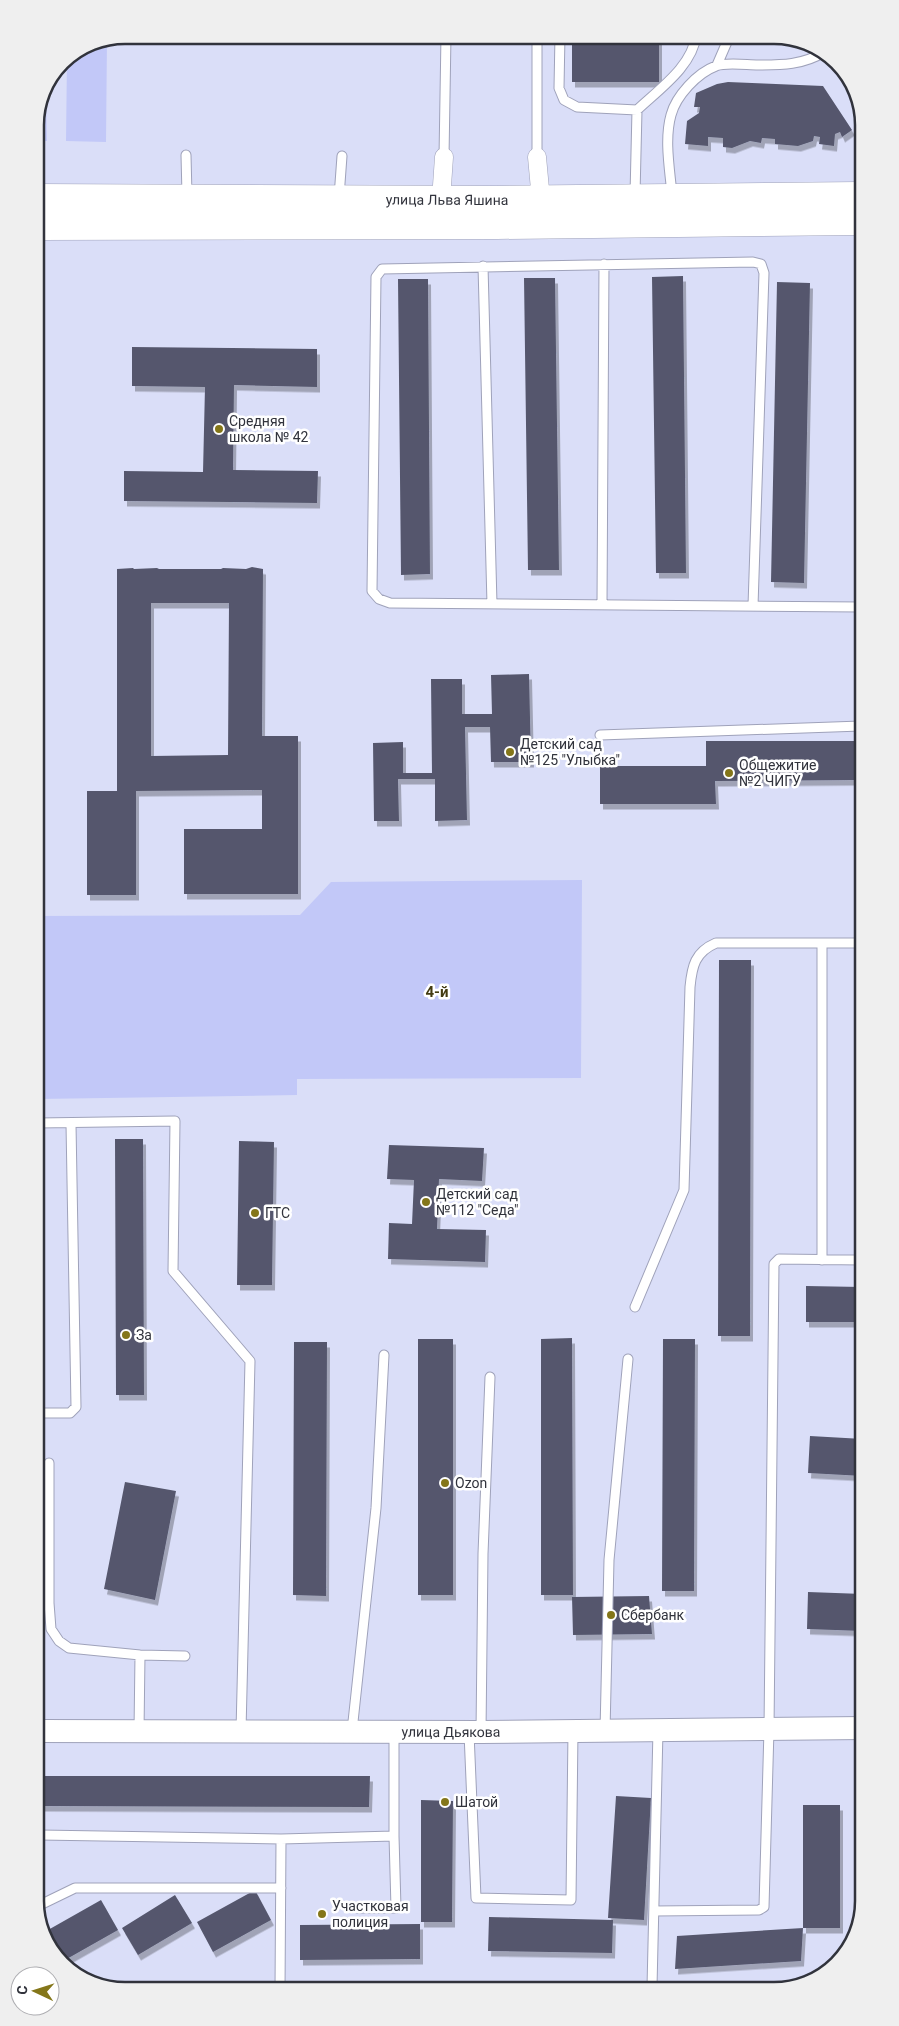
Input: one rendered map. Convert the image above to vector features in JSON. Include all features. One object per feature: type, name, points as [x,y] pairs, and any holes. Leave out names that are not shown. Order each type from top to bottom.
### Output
[{"type":"main road","name":"улица Льва Яшина","points":[[44,226],[672,211],[855,196]]},
{"type":"main road","name":"улица Льва Яшина","points":[[44,198],[541,200],[635,198],[672,211],[855,221]]},
{"type":"street","points":[[440,200],[444,157]]},
{"type":"street","points":[[537,157],[541,200]]},
{"type":"street","name":"улица Дьякова","points":[[44,1731],[475,1732],[855,1728]]},
{"type":"lane","points":[[444,157],[446,44]]},
{"type":"lane","points":[[537,44],[537,157]]},
{"type":"lane","points":[[560,44],[560,88],[564,100],[577,107],[637,110]]},
{"type":"lane","points":[[635,198],[637,110],[685,64],[692,52],[694,44]]},
{"type":"lane","points":[[717,65],[726,44]]},
{"type":"lane","points":[[672,211],[668,132],[671,114],[684,91],[695,78],[717,65],[788,65],[811,60],[817,56]]},
{"type":"lane","points":[[186,155],[187,198]]},
{"type":"lane","points":[[339,199],[342,156]]},
{"type":"lane","points":[[754,606],[764,273],[761,264],[753,262],[382,269],[376,277],[372,591],[379,599],[390,603],[855,607]]},
{"type":"lane","points":[[602,605],[604,264]]},
{"type":"lane","points":[[484,266],[492,604]]},
{"type":"lane","points":[[600,735],[855,726]]},
{"type":"lane","points":[[635,1307],[684,1190],[690,987],[692,966],[697,956],[707,947],[716,943],[855,943]]},
{"type":"lane","points":[[822,944],[822,1260]]},
{"type":"lane","points":[[44,1123],[175,1121],[173,1271],[250,1361],[241,1731]]},
{"type":"lane","points":[[44,1413],[70,1413],[76,1407],[71,1124]]},
{"type":"lane","points":[[654,1911],[759,1910],[764,1907],[769,1729],[774,1264],[779,1259],[855,1260]]},
{"type":"lane","points":[[352,1731],[376,1508],[384,1354]]},
{"type":"lane","points":[[605,1731],[608,1560],[628,1359]]},
{"type":"lane","points":[[490,1377],[475,1732],[476,1898],[571,1900],[573,1731]]},
{"type":"lane","points":[[49,1463],[49,1603],[51,1629],[59,1640],[69,1648],[140,1655],[185,1656]]},
{"type":"lane","points":[[138,1731],[140,1655]]},
{"type":"lane","points":[[652,1982],[658,1730]]},
{"type":"lane","points":[[358,1908],[396,1908],[394,1731]]},
{"type":"lane","points":[[44,1835],[281,1839],[394,1836]]},
{"type":"lane","points":[[280,1982],[281,1839]]},
{"type":"lane","points":[[44,1903],[75,1888],[281,1888]]},
{"type":"shaded area","points":[[107,46],[106,142],[66,141],[67,69],[84,55]]},
{"type":"shaded area","points":[[46,108],[47,141],[44,141]]},
{"type":"shaded area","points":[[582,880],[581,1078],[297,1079],[297,1095],[44,1099],[44,916],[300,915],[331,882]]},
{"type":"building","points":[[572,44],[659,44],[659,82],[572,82]]},
{"type":"building","points":[[728,82],[823,86],[852,130],[842,137],[840,132],[835,134],[834,146],[819,144],[820,137],[814,136],[813,141],[798,146],[775,144],[775,139],[762,138],[761,143],[750,141],[732,148],[723,147],[723,138],[708,137],[708,146],[685,144],[687,121],[699,113],[700,107],[694,107],[696,93],[717,84]]},
{"type":"building","points":[[683,276],[686,573],[656,573],[652,277]]},
{"type":"building","points":[[524,278],[555,278],[559,570],[528,570]]},
{"type":"building","points":[[398,279],[428,279],[430,574],[401,575]]},
{"type":"building","points":[[777,282],[810,283],[804,583],[771,582]]},
{"type":"building","name":"Средняя школа № 42","points":[[132,347],[317,349],[317,387],[234,385],[233,470],[318,471],[317,503],[124,501],[124,471],[203,472],[205,387],[132,386]]},
{"type":"building","points":[[252,567],[263,569],[262,736],[298,736],[298,894],[184,894],[184,829],[262,829],[262,790],[136,791],[136,895],[87,895],[87,791],[117,791],[117,569],[246,569]],"holes":[[[151,603],[229,603],[228,755],[151,756]]]},
{"type":"building","name":"Детский сад №125 \"Улыбка\"","points":[[529,674],[531,762],[491,762],[490,727],[465,727],[467,820],[435,821],[435,779],[398,779],[399,821],[374,821],[373,743],[403,742],[403,773],[432,773],[431,679],[462,679],[462,714],[492,714],[491,675]]},
{"type":"building","name":"Общежитие №2 ЧИГУ","points":[[706,741],[855,741],[855,780],[715,781],[716,804],[600,804],[600,766],[706,766]]},
{"type":"building","points":[[719,960],[751,960],[750,1336],[718,1336]]},
{"type":"building","points":[[115,1139],[143,1139],[144,1395],[116,1395]]},
{"type":"building","name":"ГТС","points":[[239,1141],[274,1142],[272,1285],[237,1285]]},
{"type":"building","name":"Детский сад №112 \"Седа\"","points":[[389,1145],[484,1148],[482,1181],[439,1179],[437,1229],[486,1230],[485,1262],[388,1259],[389,1223],[412,1224],[414,1180],[387,1179]]},
{"type":"building","points":[[806,1286],[855,1287],[855,1322],[806,1322]]},
{"type":"building","points":[[572,1338],[573,1595],[541,1595],[541,1339]]},
{"type":"building","points":[[418,1339],[453,1339],[453,1595],[418,1595]]},
{"type":"building","points":[[663,1339],[695,1339],[694,1591],[662,1591]]},
{"type":"building","points":[[294,1342],[327,1342],[326,1596],[293,1595]]},
{"type":"building","points":[[810,1436],[855,1439],[855,1476],[808,1473]]},
{"type":"building","points":[[125,1482],[176,1491],[155,1600],[104,1589]]},
{"type":"building","points":[[808,1592],[855,1594],[855,1631],[807,1629]]},
{"type":"building","name":"Сбербанк","points":[[649,1596],[652,1634],[573,1635],[572,1597]]},
{"type":"building","points":[[44,1776],[370,1776],[369,1807],[44,1806]]},
{"type":"building","points":[[616,1796],[651,1798],[644,1920],[608,1918]]},
{"type":"building","points":[[421,1800],[453,1801],[452,1922],[421,1922]]},
{"type":"building","points":[[803,1805],[840,1805],[840,1928],[803,1928]]},
{"type":"building","points":[[255,1890],[271,1920],[213,1952],[197,1922]]},
{"type":"building","points":[[175,1895],[192,1923],[138,1955],[122,1928]]},
{"type":"building","points":[[101,1900],[118,1930],[68,1958],[57,1946],[49,1929]]},
{"type":"building","points":[[489,1917],[613,1920],[612,1953],[488,1951]]},
{"type":"building","points":[[420,1924],[420,1959],[300,1960],[300,1925]]},
{"type":"building","points":[[803,1928],[801,1961],[675,1969],[677,1936]]},
{"type":"place","name":"Средняя школа № 42","points":[[219,429]]},
{"type":"place","name":"Детский сад №125 \"Улыбка\"","points":[[510,752]]},
{"type":"place","name":"Общежитие №2 ЧИГУ","points":[[729,773]]},
{"type":"place","name":"Детский сад №112 \"Седа\"","points":[[426,1202]]},
{"type":"place","name":"ГТС","points":[[255,1213]]},
{"type":"place","name":"За","points":[[126,1335]]},
{"type":"place","name":"Ozon","points":[[445,1483]]},
{"type":"place","name":"Сбербанк","points":[[611,1615]]},
{"type":"place","name":"Шатой","points":[[445,1802]]},
{"type":"place","name":"Участковая полиция","points":[[322,1914]]},
{"type":"district","name":"4-й","points":[[437,992]]}]
